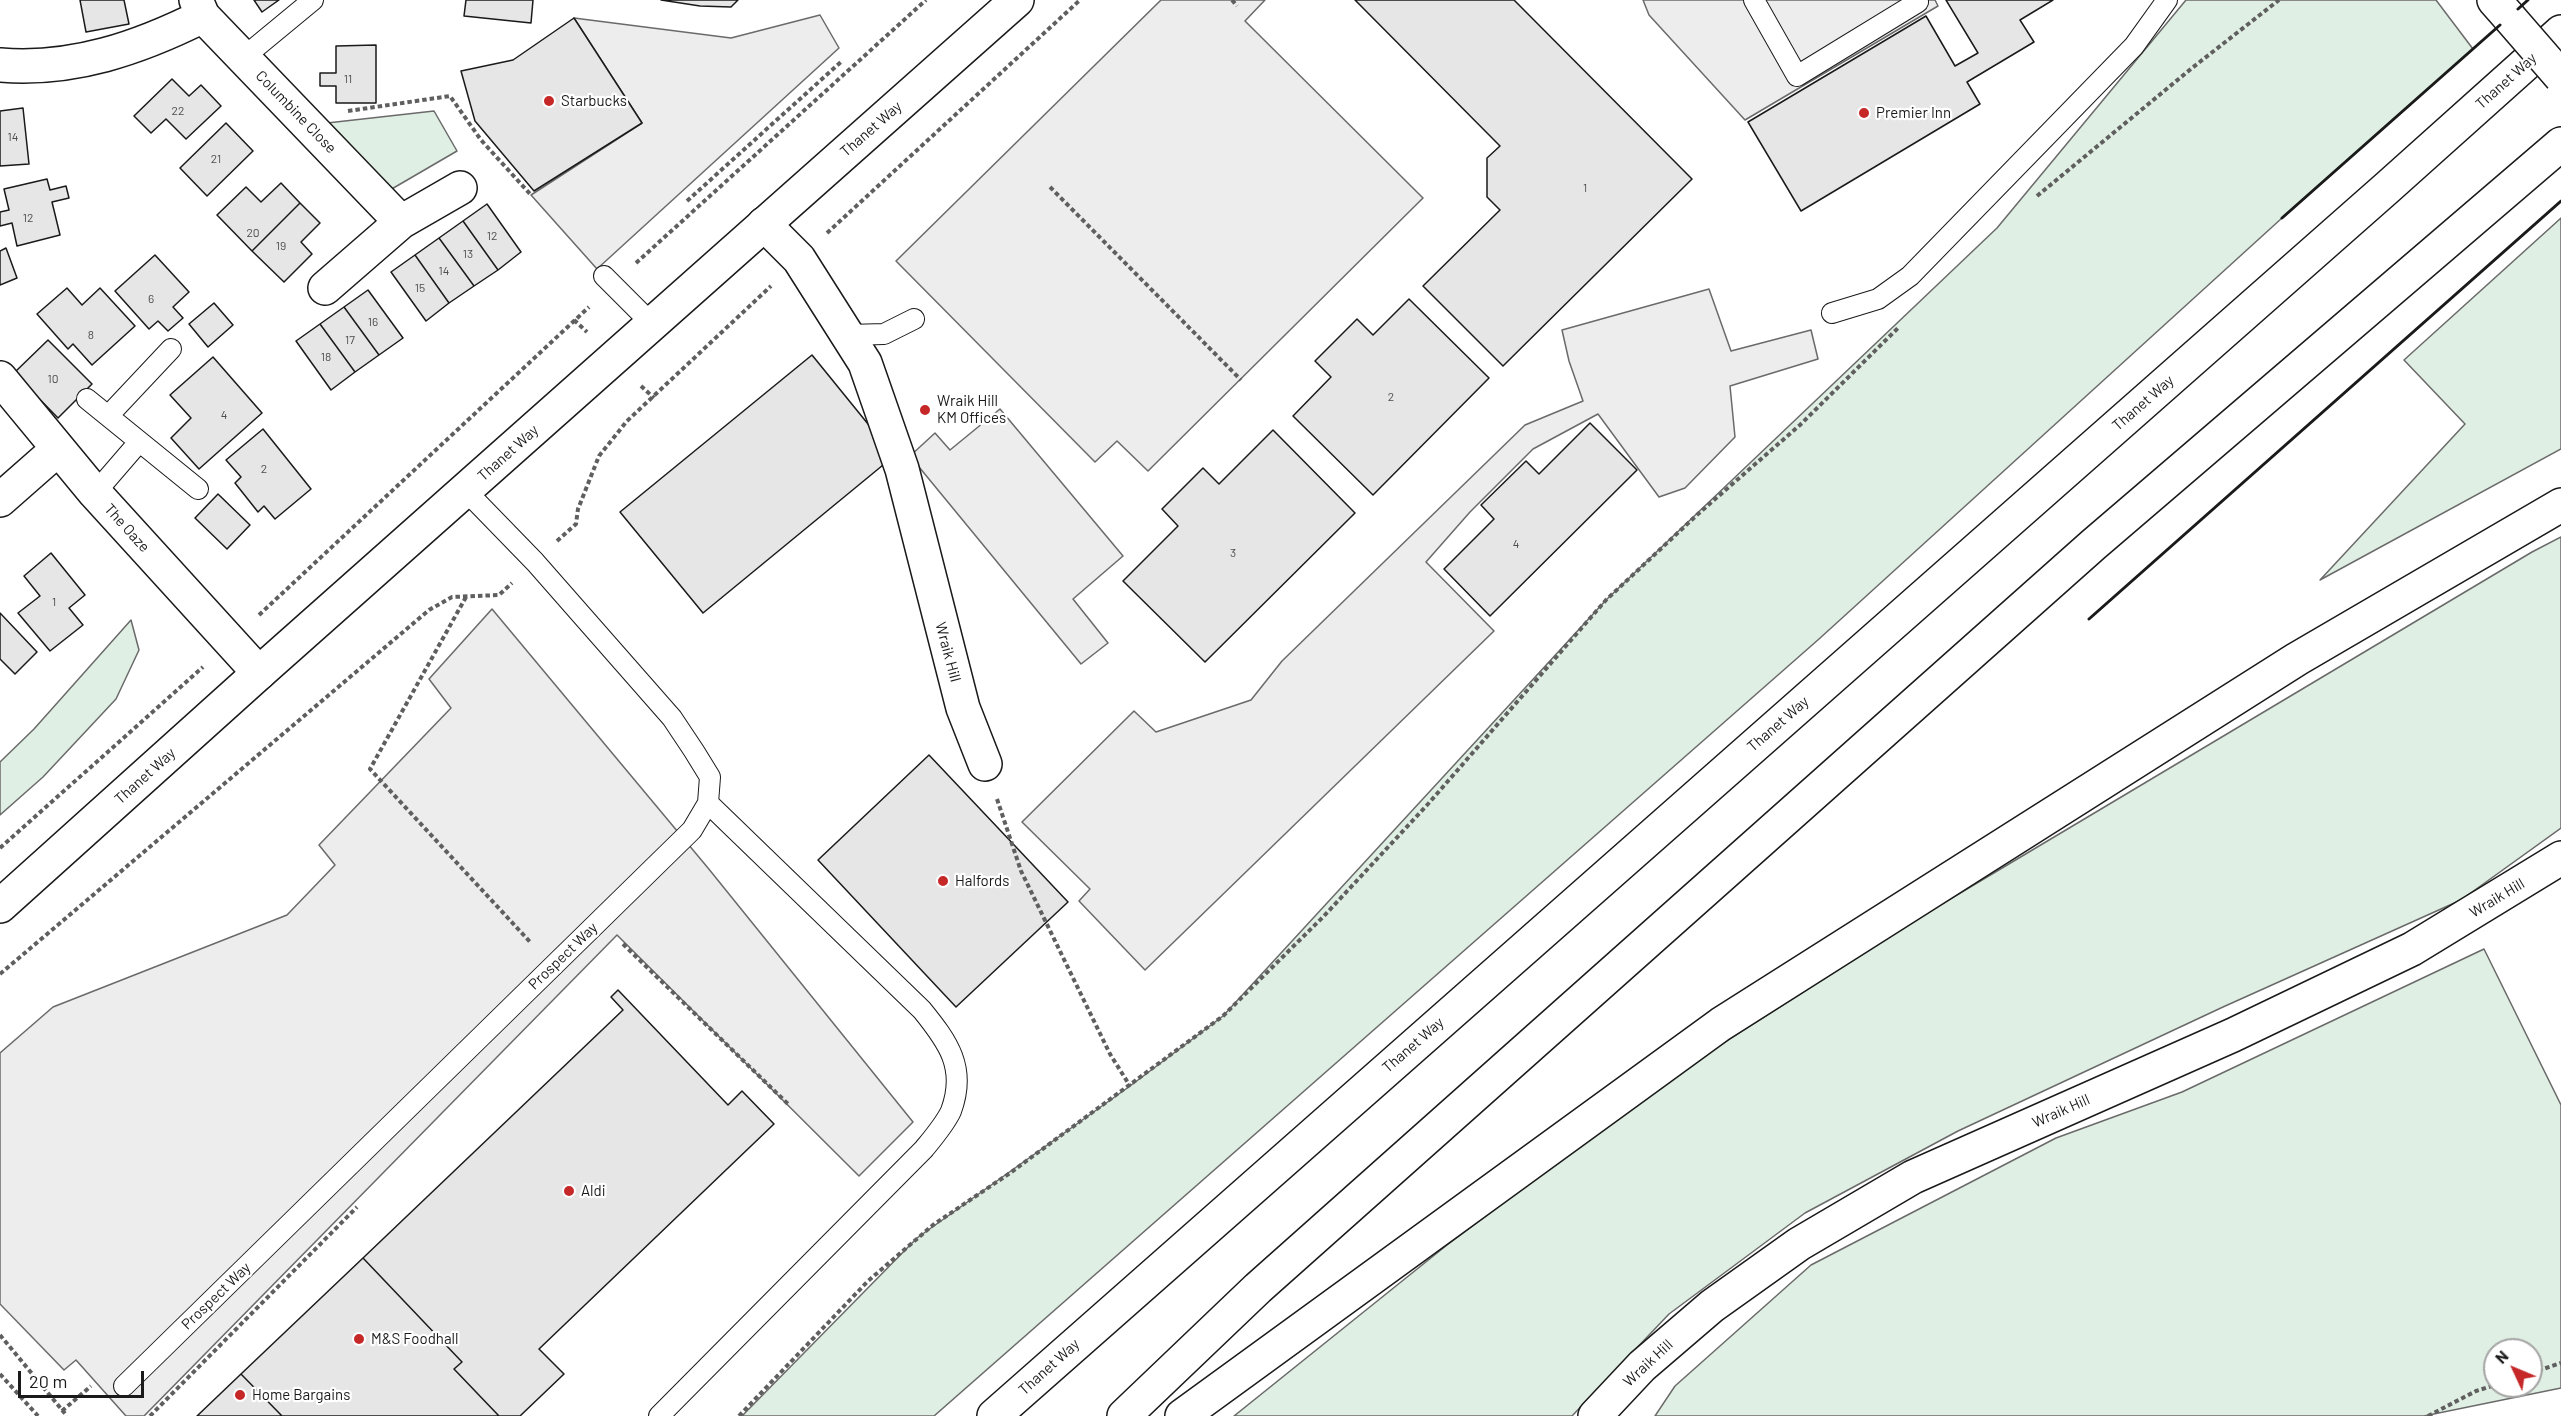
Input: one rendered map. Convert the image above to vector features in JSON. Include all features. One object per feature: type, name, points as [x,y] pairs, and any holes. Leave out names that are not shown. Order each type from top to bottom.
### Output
[{"type":"main road","name":"Thanet Way","points":[[0,906],[1017,0]]},
{"type":"main road","name":"Columbine Close","points":[[200,8],[400,222]]},
{"type":"main road","points":[[0,65],[30,68],[84,61],[166,34],[200,8]]},
{"type":"main road","points":[[2501,9],[2561,77]]},
{"type":"main road","name":"Thanet Way","points":[[994,1416],[2380,195],[2561,32]]},
{"type":"main road","points":[[1124,1416],[1258,1288],[2093,545],[2561,144]]},
{"type":"main road","points":[[325,288],[400,222],[460,188]]},
{"type":"main road","name":"Wraik Hill","points":[[764,224],[799,259],[865,363],[902,469],[963,708],[985,764]]},
{"type":"main road","name":"The Oaze","points":[[0,378],[95,493],[259,673]]},
{"type":"main road","points":[[0,500],[58,449]]},
{"type":"main road","points":[[1182,1416],[1721,1024],[2297,659],[2561,505]]},
{"type":"main road","name":"Wraik Hill","points":[[1595,1416],[1642,1366],[1712,1306],[1799,1244],[1913,1177],[2233,1035],[2412,949],[2561,858]]},
{"type":"lane","points":[[244,57],[313,0]]},
{"type":"lane","points":[[1754,0],[1797,76],[1918,2],[1917,0]]},
{"type":"lane","points":[[1832,313],[1878,299],[1910,276],[2134,46],[2167,0]]},
{"type":"lane","points":[[608,280],[653,325]]},
{"type":"lane","points":[[849,335],[884,334],[914,319]]},
{"type":"lane","points":[[108,416],[171,349]]},
{"type":"lane","points":[[87,399],[198,489]]},
{"type":"lane","points":[[95,493],[140,442]]},
{"type":"lane","points":[[466,491],[535,562],[672,718],[710,777],[708,803],[922,1010],[944,1037],[956,1065],[956,1089],[950,1113],[924,1149],[659,1416]]},
{"type":"lane","name":"Prospect Way","points":[[124,1386],[692,830],[708,803]]},
{"type":"path","points":[[0,848],[230,642],[608,280],[926,0]]},
{"type":"path","points":[[0,974],[429,610],[452,597],[499,595],[576,524],[578,509],[599,456],[627,421],[1080,0]]},
{"type":"path","points":[[1232,0],[1237,6]]},
{"type":"path","points":[[2034,198],[2279,0]]},
{"type":"path","points":[[687,201],[842,61]]},
{"type":"path","points":[[302,118],[450,96],[481,140],[531,195]]},
{"type":"path","points":[[1050,187],[1241,380]]},
{"type":"path","points":[[739,1416],[868,1281],[933,1225],[1010,1173],[1223,1016],[1324,916],[1428,804],[1606,600],[1800,425],[1907,318]]},
{"type":"path","points":[[466,596],[370,769],[553,966]]},
{"type":"path","points":[[985,764],[1021,871],[1110,1054],[1130,1086]]},
{"type":"path","points":[[621,942],[788,1104]]},
{"type":"path","points":[[0,1335],[67,1416]]},
{"type":"path","points":[[2543,1369],[2561,1363]]},
{"type":"path","points":[[0,1374],[38,1416]]},
{"type":"path","points":[[62,1411],[94,1383]]},
{"type":"path","points":[[2428,1416],[2483,1389]]},
{"type":"green space","points":[[2186,0],[2436,0],[2473,49],[2282,218],[1819,639],[934,1416],[742,1416],[917,1238],[1130,1086],[1223,1016],[1606,600],[1997,228]]},
{"type":"green space","points":[[434,111],[457,151],[390,190],[327,123]]},
{"type":"green space","points":[[2561,218],[2561,449],[2320,580],[2465,424],[2404,360]]},
{"type":"green space","points":[[2561,537],[2561,828],[2461,900],[2223,1007],[1958,1131],[1805,1213],[1669,1314],[1572,1416],[1234,1416],[1447,1245],[1681,1070],[1925,914],[2532,552]]},
{"type":"green space","points":[[131,620],[139,650],[116,699],[43,777],[0,815],[0,762],[34,729]]},
{"type":"green space","points":[[2484,949],[2561,1105],[2561,1388],[2543,1392],[2543,1338],[2483,1338],[2483,1398],[2512,1398],[2424,1416],[1655,1416],[1675,1386],[1811,1265],[2056,1138],[2182,1092]]},
{"type":"shaded area","points":[[1161,0],[1265,0],[1245,21],[1423,198],[1148,471],[1117,441],[1095,462],[896,261]]},
{"type":"shaded area","points":[[1643,0],[1935,0],[1938,6],[1745,120],[1649,15]]},
{"type":"shaded area","points":[[820,15],[839,48],[597,269],[531,195],[642,123],[574,18],[731,38]]},
{"type":"shaded area","points":[[1709,289],[1731,351],[1811,330],[1818,359],[1730,386],[1735,437],[1685,488],[1659,497],[1598,414],[1533,449],[1470,512],[1426,562],[1494,631],[1145,970],[1079,901],[1090,889],[1022,822],[1134,711],[1156,732],[1251,700],[1282,661],[1525,425],[1583,401],[1569,361],[1562,330]]},
{"type":"shaded area","points":[[1000,409],[1123,556],[1073,599],[1108,643],[1081,664],[910,456],[935,433],[950,450]]},
{"type":"shaded area","points":[[492,609],[708,868],[913,1122],[859,1176],[617,935],[144,1416],[126,1416],[76,1360],[64,1370],[0,1304],[0,1053],[53,1007],[287,915],[335,865],[319,845],[451,708],[429,679]]},
{"type":"building","points":[[80,0],[124,0],[129,24],[86,32]]},
{"type":"building","points":[[254,0],[279,0],[262,12]]},
{"type":"building","points":[[466,0],[533,0],[531,23],[464,16]]},
{"type":"building","points":[[661,0],[738,0],[731,7],[700,6]]},
{"type":"building","points":[[1355,0],[1514,0],[1692,179],[1503,366],[1423,286],[1500,210],[1487,197],[1487,158],[1500,146]]},
{"type":"building","name":"Premier Inn","points":[[1946,0],[2053,0],[2020,20],[2034,42],[1967,82],[1980,104],[1801,211],[1748,122],[1926,16],[1955,66],[1978,53]]},
{"type":"building","name":"Starbucks","points":[[574,18],[642,123],[534,191],[475,121],[461,71],[513,60]]},
{"type":"building","points":[[376,45],[376,103],[336,103],[336,86],[320,86],[320,73],[336,73],[336,46]]},
{"type":"building","points":[[172,79],[189,96],[201,85],[221,106],[186,139],[166,119],[151,133],[134,116]]},
{"type":"building","points":[[23,108],[29,164],[0,166],[0,111]]},
{"type":"building","points":[[226,123],[253,151],[207,196],[180,168]]},
{"type":"building","points":[[47,179],[50,190],[66,186],[69,198],[52,202],[60,235],[17,246],[12,223],[0,226],[0,212],[9,210],[4,189]]},
{"type":"building","points":[[281,183],[300,203],[252,251],[217,215],[246,187],[261,202]]},
{"type":"building","points":[[300,203],[320,223],[301,242],[312,254],[284,282],[252,251]]},
{"type":"building","points":[[487,204],[521,252],[498,270],[463,221]]},
{"type":"building","points":[[463,221],[498,270],[474,286],[439,238]]},
{"type":"building","points":[[439,238],[474,286],[449,303],[415,255]]},
{"type":"building","points":[[6,248],[17,278],[0,285],[0,251]]},
{"type":"building","points":[[155,255],[189,292],[173,307],[183,318],[168,331],[158,321],[149,329],[115,291]]},
{"type":"building","points":[[415,255],[449,303],[426,321],[391,272]]},
{"type":"building","points":[[67,288],[82,305],[100,288],[135,326],[92,365],[73,344],[68,349],[37,314]]},
{"type":"building","points":[[368,290],[403,338],[379,355],[344,307]]},
{"type":"building","points":[[1409,299],[1489,378],[1373,495],[1293,416],[1331,377],[1315,361],[1357,319],[1373,335]]},
{"type":"building","points":[[214,303],[233,325],[208,347],[189,324]]},
{"type":"building","points":[[344,307],[379,355],[355,372],[320,324]]},
{"type":"building","points":[[320,324],[355,372],[331,390],[296,341]]},
{"type":"building","points":[[48,340],[92,384],[58,418],[14,373]]},
{"type":"building","points":[[812,355],[894,456],[703,613],[620,512]]},
{"type":"building","points":[[213,357],[262,413],[199,469],[171,438],[191,418],[170,395]]},
{"type":"building","points":[[1590,423],[1637,470],[1490,616],[1444,569],[1494,519],[1481,505],[1526,461],[1539,474]]},
{"type":"building","points":[[263,429],[311,489],[275,519],[264,506],[258,512],[235,483],[241,477],[226,460]]},
{"type":"building","points":[[1273,430],[1355,513],[1205,662],[1123,581],[1178,526],[1162,509],[1203,468],[1219,484]]},
{"type":"building","points":[[218,494],[250,525],[227,549],[195,518]]},
{"type":"building","points":[[51,553],[85,595],[69,608],[83,625],[50,651],[18,613],[40,596],[24,576]]},
{"type":"building","points":[[0,613],[37,652],[15,674],[0,659]]},
{"type":"building","name":"Halfords","points":[[929,755],[1068,902],[956,1007],[818,860]]},
{"type":"building","name":"Aldi","points":[[618,990],[728,1105],[742,1091],[774,1124],[539,1349],[564,1374],[520,1416],[499,1416],[454,1369],[462,1362],[363,1258],[623,1010],[611,997]]},
{"type":"building","name":"M&S Foodhall","points":[[363,1258],[462,1362],[454,1369],[499,1416],[282,1416],[241,1374]]},
{"type":"building","name":"Home Bargains","points":[[241,1374],[282,1416],[197,1416]]},
{"type":"wall","points":[[2518,9],[2528,0]]},
{"type":"wall","points":[[2282,218],[2500,25]]},
{"type":"wall","points":[[2089,619],[2561,201]]},
{"type":"place","name":"Starbucks","points":[[549,101]]},
{"type":"place","name":"Premier Inn","points":[[1864,113]]},
{"type":"place","name":"Wraik Hill KM Offices","points":[[925,410]]},
{"type":"place","name":"Halfords","points":[[943,881]]},
{"type":"place","name":"Aldi","points":[[569,1191]]},
{"type":"place","name":"M&S Foodhall","points":[[359,1339]]},
{"type":"place","name":"Home Bargains","points":[[240,1395]]}]
